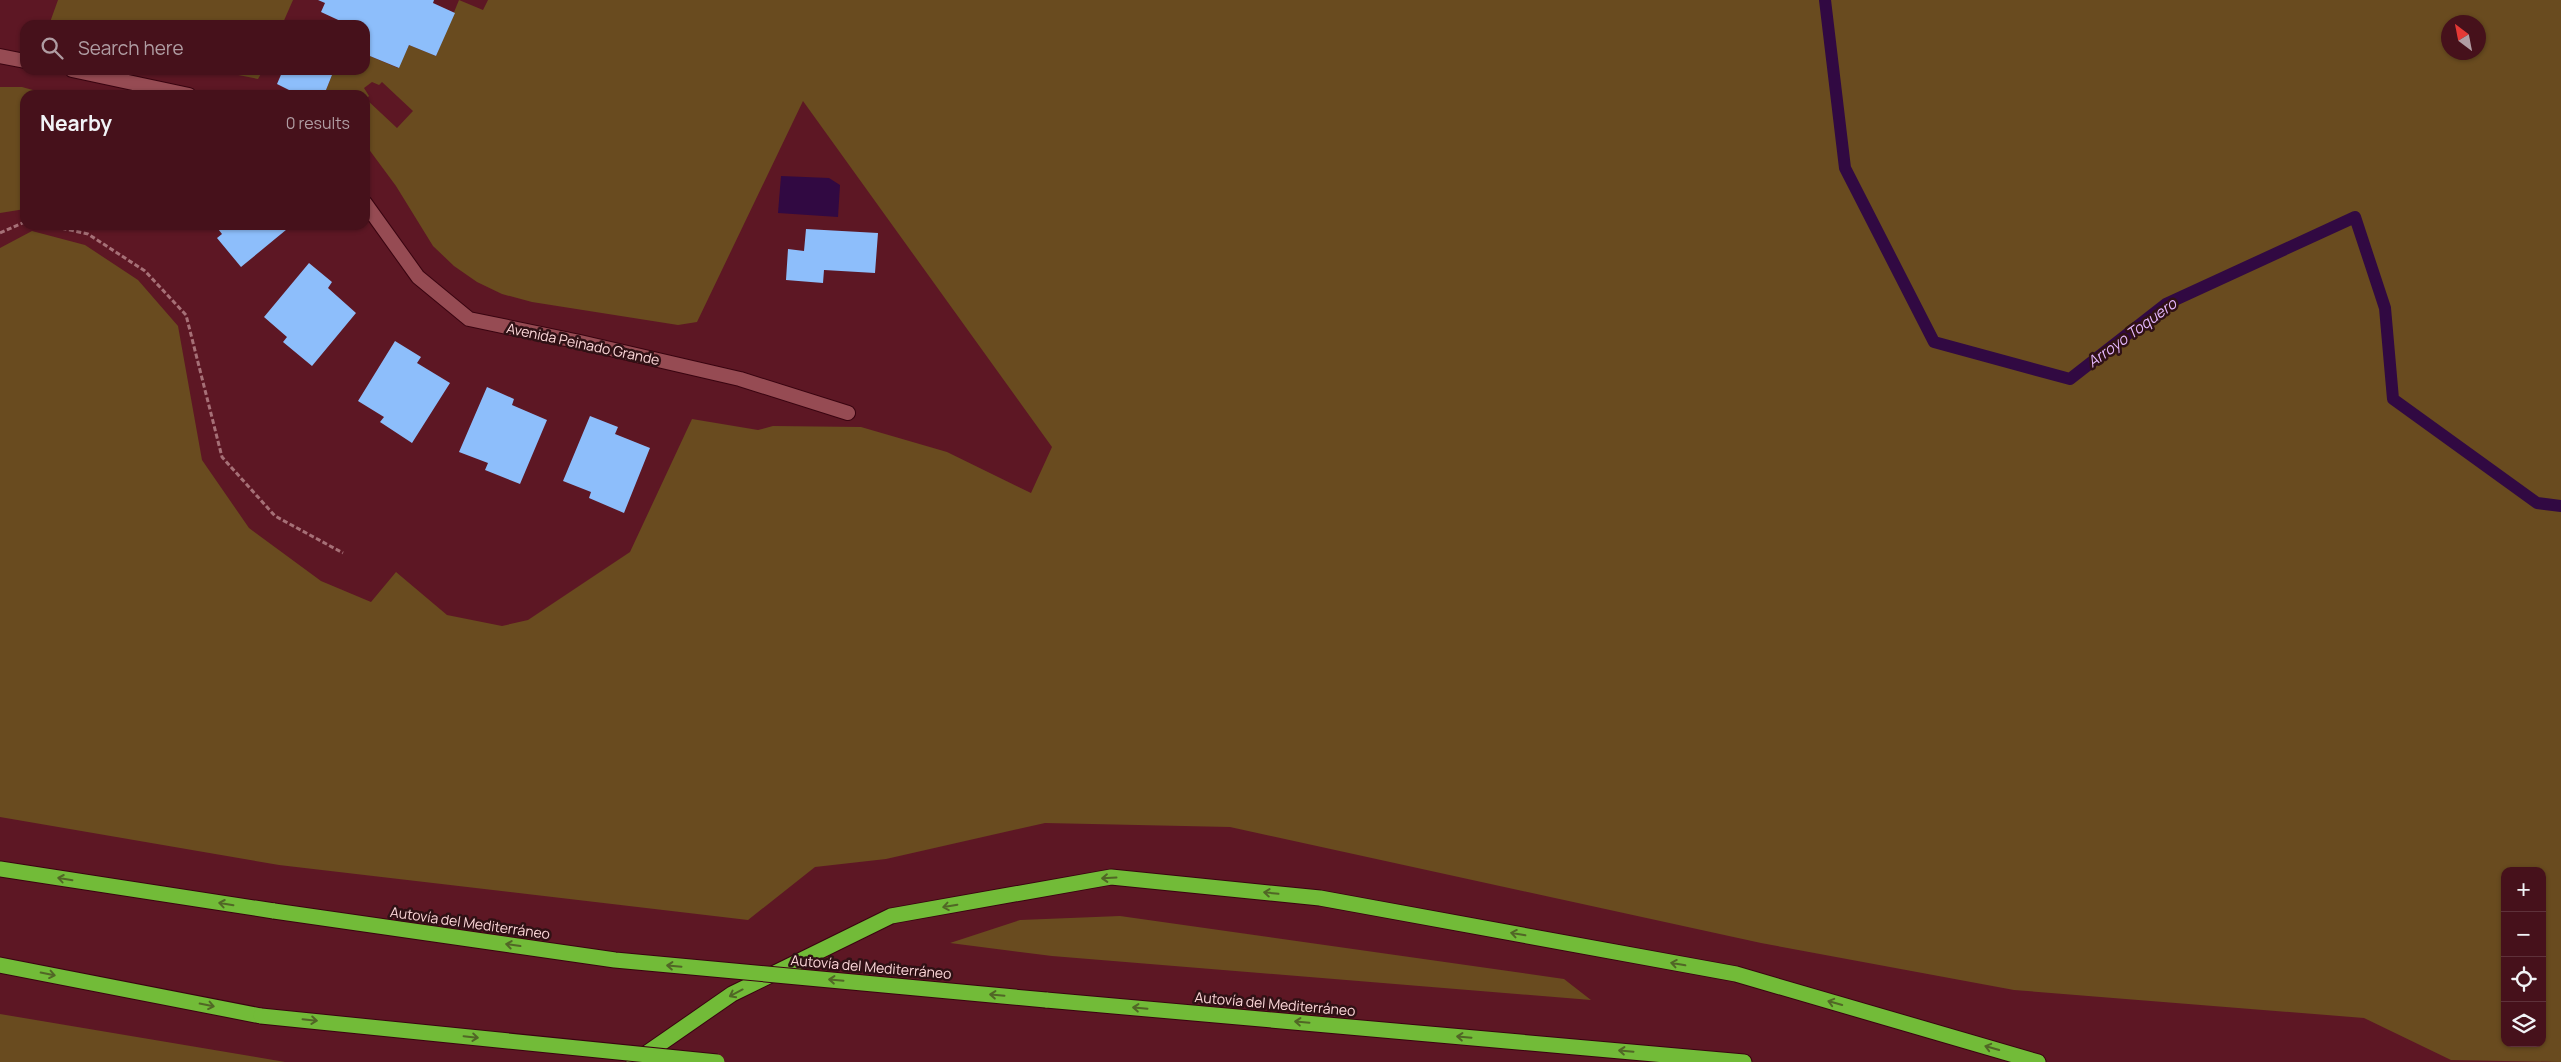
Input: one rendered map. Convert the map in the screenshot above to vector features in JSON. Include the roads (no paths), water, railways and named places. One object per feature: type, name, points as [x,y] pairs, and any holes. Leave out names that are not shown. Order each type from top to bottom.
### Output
[{"type":"highway","name":"Autovía del Mediterráneo","points":[[0,869],[615,960],[1744,1062]]},
{"type":"highway","points":[[634,1062],[732,994],[891,916],[1110,877],[1320,898],[1736,974],[2038,1062]]},
{"type":"highway","points":[[0,965],[261,1016],[717,1062]]},
{"type":"street","points":[[0,56],[20,60]]},
{"type":"street","points":[[96,75],[166,90]]},
{"type":"street","name":"Avenida Peinado Grande","points":[[370,210],[418,277],[469,319],[580,342],[740,379],[848,413]]},
{"type":"waterway","name":"Arroyo Toquero","points":[[1825,0],[1845,168],[1934,342],[2070,379],[2166,304],[2355,217],[2385,308],[2393,399],[2537,503],[2561,506]]}]
